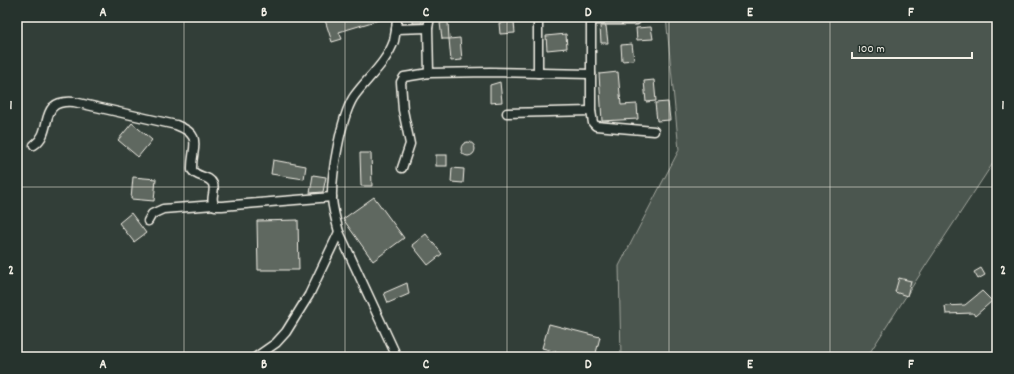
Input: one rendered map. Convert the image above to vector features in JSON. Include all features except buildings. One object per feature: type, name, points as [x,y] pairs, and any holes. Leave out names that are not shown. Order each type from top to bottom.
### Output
[{"type":"street","points":[[397,17],[394,40],[388,54],[354,96],[346,112],[333,179],[332,197],[335,219],[339,232],[397,357]]},
{"type":"street","points":[[429,73],[428,28],[430,17]]},
{"type":"street","points":[[636,20],[591,18],[591,111],[593,123],[596,126],[654,131]]},
{"type":"street","points":[[538,19],[538,73]]},
{"type":"street","points":[[396,29],[428,28]]},
{"type":"street","points":[[402,168],[410,144],[403,110],[402,79],[408,76],[429,73],[592,74]]},
{"type":"street","points":[[34,145],[38,142],[44,132],[50,110],[59,103],[68,101],[79,102],[176,125],[192,134],[195,147],[192,170],[194,173],[208,178],[212,182],[214,188],[212,199],[214,204]]},
{"type":"street","points":[[507,114],[591,111]]},
{"type":"street","points":[[148,221],[152,214],[163,209],[214,204],[222,206],[332,197]]},
{"type":"street","points":[[256,357],[276,343],[286,332],[309,296],[339,232]]},
{"type":"shaded area","points":[[666,17],[997,17],[997,157],[867,357],[621,357],[619,266],[679,150]]}]
